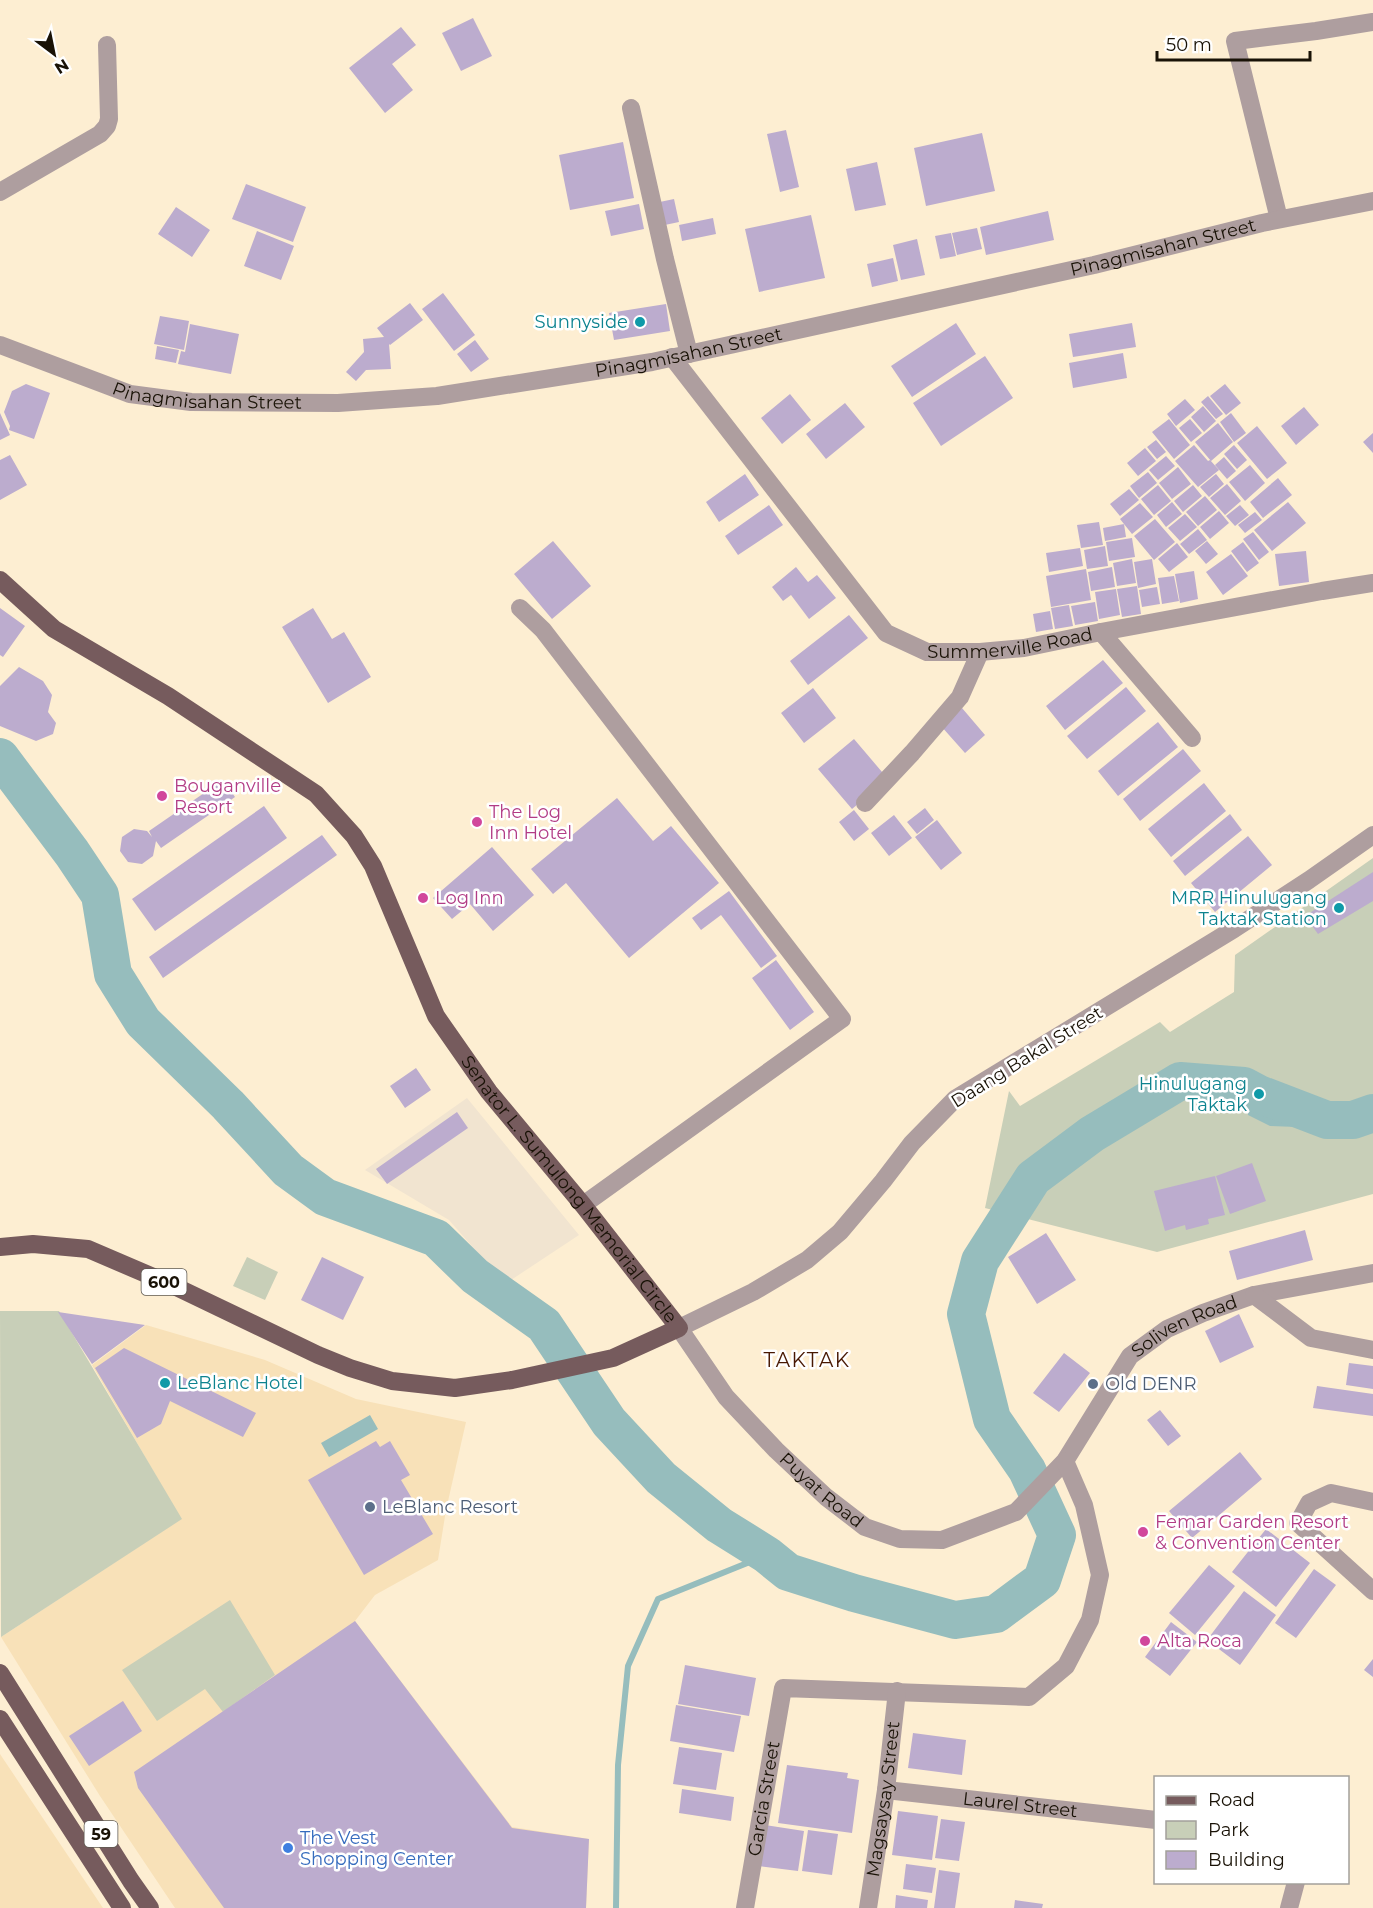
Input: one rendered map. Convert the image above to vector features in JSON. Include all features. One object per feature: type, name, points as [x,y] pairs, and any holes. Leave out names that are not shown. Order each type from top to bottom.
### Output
[{"type":"main road","name":"Senator L. Sumulong Memorial Circle","points":[[0,580],[54,629],[168,696],[316,794],[354,836],[373,866],[436,1016],[489,1092],[583,1205],[679,1328],[614,1359],[455,1389],[392,1381],[350,1368],[88,1248],[33,1244],[0,1247]]},
{"type":"main road","name":"59","points":[[0,1673],[130,1881],[150,1908]]},
{"type":"main road","name":"59","points":[[0,1719],[122,1908]]},
{"type":"street","points":[[1279,219],[1235,41],[1316,32],[1373,22]]},
{"type":"street","points":[[0,192],[100,134],[107,126],[109,119],[107,45]]},
{"type":"street","points":[[631,108],[665,259],[681,356]]},
{"type":"street","name":"Pinagmisahan Street","points":[[0,345],[130,394],[191,402],[338,403],[437,396],[529,383],[681,356],[1094,266],[1279,219],[1373,201]]},
{"type":"street","name":"Summerville Road","points":[[681,356],[886,633],[927,652],[980,652],[1024,648],[1373,583]]},
{"type":"street","points":[[520,608],[543,630],[842,1019],[583,1205]]},
{"type":"street","points":[[1101,632],[1192,738]]},
{"type":"street","points":[[865,803],[960,697],[980,652]]},
{"type":"street","name":"Daang Bakal Street","points":[[679,1328],[753,1292],[815,1253],[840,1232],[912,1143],[956,1099],[1234,929],[1373,836]]},
{"type":"street","name":"Soliven Road","points":[[1016,1512],[1061,1466],[1130,1356],[1167,1329],[1203,1312],[1254,1295],[1373,1273]]},
{"type":"street","points":[[1254,1295],[1311,1338],[1373,1350]]},
{"type":"street","name":"Puyat Road","points":[[679,1328],[726,1397],[776,1450],[826,1497],[865,1527],[900,1539],[942,1540],[1016,1512]]},
{"type":"street","points":[[897,1691],[1029,1698],[1066,1666],[1090,1620],[1100,1575],[1084,1505],[1061,1466]]},
{"type":"street","points":[[1373,1502],[1331,1492],[1309,1503],[1298,1523],[1373,1591]]},
{"type":"street","name":"Garcia Street","points":[[746,1908],[783,1688],[897,1691]]},
{"type":"street","name":"Magsaysay Street","points":[[868,1908],[886,1790],[897,1691]]},
{"type":"street","name":"Laurel Street","points":[[886,1790],[1154,1820]]},
{"type":"street","points":[[1289,1908],[1295,1884]]},
{"type":"shaded area","points":[[467,1098],[579,1235],[505,1284],[449,1220],[365,1170]]},
{"type":"shaded area","points":[[146,1325],[265,1360],[356,1399],[466,1422],[446,1510],[438,1560],[375,1595],[355,1621],[512,1827],[589,1839],[586,1908],[175,1908],[100,1796],[1,1637],[181,1519],[92,1365]],"holes":[[[275,1675],[223,1711],[206,1688]]]},
{"type":"shaded area","points":[[0,1754],[103,1908],[0,1908]]},
{"type":"green space","points":[[1373,858],[1373,1194],[1157,1252],[985,1208],[1009,1091],[1020,1106],[1160,1022],[1170,1032],[1234,992],[1235,955]]},
{"type":"green space","points":[[247,1257],[278,1272],[265,1300],[233,1286]]},
{"type":"green space","points":[[0,1311],[59,1311],[182,1519],[1,1637]]},
{"type":"green space","points":[[230,1600],[275,1675],[223,1712],[205,1689],[157,1721],[122,1670]]},
{"type":"water","points":[[1252,1071],[1274,1086],[1290,1089],[1309,1104],[1325,1110],[1353,1113],[1373,1111],[1373,1117],[1352,1129],[1270,1126],[1248,1115],[1244,1086]]},
{"type":"water","points":[[370,1415],[378,1429],[329,1457],[321,1443]]},
{"type":"building","points":[[473,18],[492,56],[461,71],[442,33]]},
{"type":"building","points":[[401,27],[416,45],[392,64],[413,90],[385,113],[349,68]]},
{"type":"building","points":[[786,130],[799,187],[780,192],[767,134]]},
{"type":"building","points":[[982,133],[995,191],[926,206],[914,148]]},
{"type":"building","points":[[623,142],[634,198],[570,210],[559,155]]},
{"type":"building","points":[[877,162],[886,205],[855,211],[846,169]]},
{"type":"building","points":[[246,184],[306,207],[293,242],[232,219]]},
{"type":"building","points":[[674,199],[679,222],[660,226],[655,203]]},
{"type":"building","points":[[639,204],[644,229],[611,236],[605,211]]},
{"type":"building","points":[[176,207],[210,230],[192,257],[158,234]]},
{"type":"building","points":[[1048,211],[1054,240],[986,255],[980,227]]},
{"type":"building","points":[[811,215],[825,278],[759,292],[745,229]]},
{"type":"building","points":[[713,218],[716,234],[682,241],[679,225]]},
{"type":"building","points":[[977,228],[982,249],[957,255],[952,233]]},
{"type":"building","points":[[257,231],[294,246],[281,280],[244,266]]},
{"type":"building","points":[[951,233],[956,256],[940,259],[935,236]]},
{"type":"building","points":[[917,239],[925,275],[901,280],[893,245]]},
{"type":"building","points":[[893,258],[898,281],[872,287],[867,264]]},
{"type":"building","points":[[443,293],[475,335],[454,351],[422,309]]},
{"type":"building","points":[[410,303],[423,320],[389,344],[391,369],[366,370],[356,381],[346,372],[364,352],[363,339],[384,337],[377,328]]},
{"type":"building","name":"Sunnyside","points":[[666,304],[670,331],[614,340],[609,313]]},
{"type":"building","points":[[160,316],[189,321],[184,350],[154,344]]},
{"type":"building","points":[[956,323],[976,354],[912,397],[891,366]]},
{"type":"building","points":[[1132,323],[1136,347],[1073,357],[1069,334]]},
{"type":"building","points":[[190,324],[239,334],[231,374],[178,364],[181,351],[185,352]]},
{"type":"building","points":[[475,340],[489,359],[471,372],[457,354]]},
{"type":"building","points":[[157,346],[179,350],[176,363],[155,359]]},
{"type":"building","points":[[1123,353],[1127,378],[1073,388],[1069,363]]},
{"type":"building","points":[[985,356],[1013,398],[941,446],[913,403]]},
{"type":"building","points":[[26,384],[50,393],[34,439],[9,430],[10,426],[4,412],[12,391]]},
{"type":"building","points":[[1225,384],[1241,403],[1226,415],[1210,396]]},
{"type":"building","points":[[790,394],[811,420],[782,444],[761,418]]},
{"type":"building","points":[[1208,396],[1223,414],[1216,419],[1201,402]]},
{"type":"building","points":[[1185,399],[1195,410],[1176,426],[1167,414]]},
{"type":"building","points":[[845,403],[865,427],[826,459],[806,434]]},
{"type":"building","points":[[1203,406],[1216,421],[1204,432],[1191,417]]},
{"type":"building","points":[[1304,407],[1319,425],[1296,445],[1281,426]]},
{"type":"building","points":[[0,413],[10,435],[0,440]]},
{"type":"building","points":[[1231,413],[1246,433],[1234,442],[1220,422]]},
{"type":"building","points":[[1169,419],[1190,445],[1174,459],[1152,432]]},
{"type":"building","points":[[1190,419],[1202,433],[1191,442],[1179,428]]},
{"type":"building","points":[[1218,423],[1233,442],[1211,461],[1195,442]]},
{"type":"building","points":[[1257,426],[1287,463],[1267,479],[1237,443]]},
{"type":"building","points":[[1373,433],[1373,453],[1363,442]]},
{"type":"building","points":[[1156,440],[1166,452],[1157,459],[1147,447]]},
{"type":"building","points":[[1194,445],[1219,470],[1198,487],[1175,461]]},
{"type":"building","points":[[1234,445],[1247,460],[1237,469],[1224,454]]},
{"type":"building","points":[[1145,448],[1156,461],[1138,476],[1127,463]]},
{"type":"building","points":[[10,455],[27,485],[0,500],[0,460]]},
{"type":"building","points":[[1166,456],[1175,466],[1158,480],[1149,470]]},
{"type":"building","points":[[1224,457],[1236,471],[1227,479],[1215,465]]},
{"type":"building","points":[[1250,465],[1265,483],[1245,501],[1229,482]]},
{"type":"building","points":[[1178,467],[1191,484],[1172,499],[1159,483]]},
{"type":"building","points":[[1148,472],[1157,483],[1139,498],[1130,486]]},
{"type":"building","points":[[745,474],[759,495],[719,522],[706,502]]},
{"type":"building","points":[[1216,474],[1224,484],[1209,497],[1200,487]]},
{"type":"building","points":[[1278,478],[1292,495],[1263,518],[1250,502]]},
{"type":"building","points":[[1227,484],[1241,501],[1225,515],[1210,498]]},
{"type":"building","points":[[1158,485],[1171,501],[1154,515],[1141,499]]},
{"type":"building","points":[[1193,485],[1202,496],[1183,512],[1174,501]]},
{"type":"building","points":[[1129,489],[1139,500],[1120,516],[1110,504]]},
{"type":"building","points":[[1205,496],[1217,510],[1198,526],[1186,512]]},
{"type":"building","points":[[1172,502],[1182,514],[1166,527],[1157,515]]},
{"type":"building","points":[[1288,502],[1306,523],[1272,551],[1254,530]]},
{"type":"building","points":[[1140,503],[1153,517],[1132,534],[1120,519]]},
{"type":"building","points":[[769,505],[783,525],[738,555],[725,536]]},
{"type":"building","points":[[1240,505],[1249,515],[1235,526],[1226,516]]},
{"type":"building","points":[[1219,511],[1229,523],[1210,539],[1200,527]]},
{"type":"building","points":[[1255,512],[1262,520],[1245,533],[1238,525]]},
{"type":"building","points":[[1185,514],[1197,527],[1180,541],[1168,528]]},
{"type":"building","points":[[1155,519],[1175,542],[1154,560],[1134,536]]},
{"type":"building","points":[[1099,522],[1103,545],[1081,548],[1077,525]]},
{"type":"building","points":[[1124,524],[1126,537],[1105,541],[1103,528]]},
{"type":"building","points":[[1198,529],[1207,540],[1189,554],[1180,544]]},
{"type":"building","points":[[1253,532],[1269,552],[1259,560],[1243,539]]},
{"type":"building","points":[[1132,538],[1135,557],[1109,561],[1106,542]]},
{"type":"building","points":[[553,541],[591,586],[552,619],[514,574]]},
{"type":"building","points":[[1207,541],[1218,554],[1206,564],[1195,551]]},
{"type":"building","points":[[1243,542],[1259,563],[1247,572],[1231,551]]},
{"type":"building","points":[[1177,543],[1188,557],[1169,572],[1158,559]]},
{"type":"building","points":[[1105,546],[1108,566],[1087,569],[1084,550]]},
{"type":"building","points":[[1080,548],[1083,566],[1049,572],[1046,553]]},
{"type":"building","points":[[1306,551],[1309,582],[1279,586],[1275,554]]},
{"type":"building","points":[[1231,554],[1248,576],[1223,595],[1206,572]]},
{"type":"building","points":[[1132,559],[1136,583],[1117,586],[1113,563]]},
{"type":"building","points":[[1152,559],[1156,584],[1138,588],[1134,562]]},
{"type":"building","points":[[796,567],[808,582],[817,575],[836,598],[809,619],[791,595],[783,601],[772,587]]},
{"type":"building","points":[[1112,567],[1115,587],[1091,591],[1088,572]]},
{"type":"building","points":[[1086,569],[1091,600],[1051,607],[1046,576]]},
{"type":"building","points":[[1194,571],[1198,599],[1180,603],[1175,574]]},
{"type":"building","points":[[1174,576],[1179,601],[1162,604],[1158,578]]},
{"type":"building","points":[[1137,586],[1141,614],[1122,617],[1117,589]]},
{"type":"building","points":[[1157,587],[1160,604],[1142,607],[1139,590]]},
{"type":"building","points":[[1116,589],[1120,615],[1099,619],[1095,592]]},
{"type":"building","points":[[1095,602],[1098,621],[1075,625],[1071,606]]},
{"type":"building","points":[[1069,605],[1073,626],[1055,629],[1051,608]]},
{"type":"building","points":[[0,608],[25,626],[3,657],[0,655]]},
{"type":"building","points":[[313,608],[332,639],[344,632],[371,677],[328,703],[282,627]]},
{"type":"building","points":[[1050,611],[1053,629],[1036,632],[1033,614]]},
{"type":"building","points":[[849,615],[868,638],[808,685],[790,661]]},
{"type":"building","points":[[1103,660],[1123,683],[1065,730],[1046,706]]},
{"type":"building","points":[[19,667],[43,681],[52,695],[48,712],[56,723],[53,734],[36,741],[0,726],[0,686]]},
{"type":"building","points":[[1126,687],[1146,711],[1087,759],[1067,736]]},
{"type":"building","points":[[813,688],[836,718],[804,743],[781,713]]},
{"type":"building","points":[[962,708],[985,735],[965,753],[941,726]]},
{"type":"building","points":[[1158,722],[1178,747],[1118,796],[1098,771]]},
{"type":"building","points":[[854,739],[888,779],[852,809],[818,769]]},
{"type":"building","points":[[1183,749],[1201,771],[1140,821],[1123,799]]},
{"type":"building","points":[[223,780],[235,797],[161,848],[156,841],[153,856],[142,864],[128,862],[120,851],[122,837],[134,829],[147,831],[152,837],[149,831]]},
{"type":"building","points":[[1204,783],[1226,811],[1171,857],[1148,829]]},
{"type":"building","points":[[617,798],[653,841],[671,826],[719,883],[629,958],[566,883],[553,894],[531,869]]},
{"type":"building","points":[[264,806],[287,838],[155,931],[132,899]]},
{"type":"building","points":[[925,808],[934,820],[917,834],[907,822]]},
{"type":"building","points":[[854,810],[869,829],[854,841],[839,822]]},
{"type":"building","points":[[1230,814],[1242,830],[1185,876],[1173,861]]},
{"type":"building","points":[[894,815],[912,838],[889,856],[871,833]]},
{"type":"building","points":[[937,820],[962,853],[941,870],[915,837]]},
{"type":"building","points":[[322,835],[337,855],[163,978],[149,957]]},
{"type":"building","points":[[1248,836],[1272,865],[1215,912],[1191,883]]},
{"type":"building","points":[[492,847],[534,895],[493,931],[470,904],[452,919],[433,898]]},
{"type":"building","name":"MRR Hinulugang Taktak Station","points":[[1373,872],[1373,901],[1318,934],[1305,916]]},
{"type":"building","points":[[729,891],[777,956],[761,968],[721,915],[701,930],[692,918]]},
{"type":"building","points":[[776,960],[814,1012],[790,1030],[752,978]]},
{"type":"building","points":[[416,1068],[431,1090],[405,1108],[390,1086]]},
{"type":"building","points":[[457,1112],[468,1128],[387,1184],[376,1169]]},
{"type":"building","points":[[1252,1163],[1266,1201],[1230,1214],[1216,1176]]},
{"type":"building","points":[[1215,1176],[1225,1215],[1208,1219],[1209,1224],[1186,1230],[1185,1225],[1165,1231],[1154,1191]]},
{"type":"building","points":[[1305,1230],[1313,1260],[1237,1280],[1229,1251]]},
{"type":"building","points":[[1046,1233],[1076,1280],[1037,1304],[1008,1257]]},
{"type":"building","points":[[322,1257],[364,1277],[343,1320],[301,1300]]},
{"type":"building","points":[[58,1312],[145,1325],[92,1364]]},
{"type":"building","points":[[1239,1314],[1254,1347],[1220,1363],[1205,1331]]},
{"type":"building","name":"LeBlanc Hotel","points":[[124,1348],[256,1413],[243,1437],[170,1401],[161,1424],[137,1438],[95,1368]]},
{"type":"building","points":[[1064,1353],[1090,1373],[1059,1412],[1033,1393]]},
{"type":"building","points":[[1349,1363],[1373,1366],[1373,1389],[1346,1385]]},
{"type":"building","points":[[1317,1386],[1373,1394],[1373,1416],[1313,1408]]},
{"type":"building","points":[[1160,1410],[1181,1436],[1168,1446],[1147,1420]]},
{"type":"building","name":"LeBlanc Resort","points":[[376,1441],[380,1447],[390,1441],[410,1475],[401,1480],[433,1534],[364,1575],[308,1480]]},
{"type":"building","points":[[1240,1452],[1262,1479],[1192,1538],[1169,1511]]},
{"type":"building","points":[[1266,1529],[1310,1563],[1276,1607],[1232,1572]]},
{"type":"building","points":[[1209,1565],[1235,1586],[1195,1635],[1169,1613]]},
{"type":"building","points":[[1314,1569],[1336,1585],[1296,1638],[1275,1623]]},
{"type":"building","points":[[1244,1591],[1276,1615],[1240,1665],[1207,1640]]},
{"type":"building","points":[[355,1621],[512,1828],[589,1839],[586,1908],[224,1908],[138,1788],[134,1772]]},
{"type":"building","points":[[1171,1622],[1197,1642],[1170,1676],[1145,1657]]},
{"type":"building","points":[[1373,1659],[1373,1677],[1364,1670]]},
{"type":"building","points":[[685,1665],[756,1678],[749,1716],[678,1704]]},
{"type":"building","points":[[123,1701],[142,1731],[89,1766],[69,1736]]},
{"type":"building","points":[[676,1705],[741,1716],[734,1752],[670,1741]]},
{"type":"building","points":[[913,1733],[966,1740],[962,1775],[908,1768]]},
{"type":"building","points":[[679,1747],[722,1753],[716,1790],[673,1784]]},
{"type":"building","points":[[787,1765],[848,1773],[847,1778],[859,1780],[852,1833],[778,1823]]},
{"type":"building","points":[[682,1789],[734,1797],[731,1821],[679,1813]]},
{"type":"building","points":[[898,1811],[938,1816],[932,1860],[892,1855]]},
{"type":"building","points":[[941,1819],[965,1822],[959,1861],[935,1858]]},
{"type":"building","points":[[765,1825],[804,1831],[798,1871],[759,1866]]},
{"type":"building","points":[[808,1830],[838,1834],[832,1875],[802,1871]]},
{"type":"building","points":[[906,1864],[936,1868],[932,1893],[903,1889]]},
{"type":"building","points":[[939,1870],[960,1873],[955,1908],[934,1908]]},
{"type":"building","points":[[896,1895],[928,1900],[927,1908],[895,1908]]},
{"type":"building","points":[[1015,1900],[1043,1904],[1042,1908],[1014,1908]]},
{"type":"waterway","points":[[0,757],[72,853],[100,895],[113,974],[143,1022],[228,1105],[288,1170],[325,1197],[436,1238],[475,1276],[544,1325],[609,1422],[661,1478],[719,1525],[767,1555],[788,1572],[854,1593],[955,1620],[996,1614],[1042,1580],[1057,1535],[1027,1470],[992,1419],[966,1314],[980,1261],[1033,1178],[1092,1134],[1180,1081],[1244,1086],[1327,1120],[1353,1120],[1373,1113]]},
{"type":"waterway","points":[[616,1908],[618,1765],[628,1666],[658,1599],[767,1555]]},
{"type":"place","name":"Sunnyside","points":[[640,322]]},
{"type":"place","name":"Bouganville Resort","points":[[162,796]]},
{"type":"place","name":"The Log Inn Hotel","points":[[477,822]]},
{"type":"place","name":"Log Inn","points":[[423,898]]},
{"type":"place","name":"MRR Hinulugang Taktak Station","points":[[1339,908]]},
{"type":"place","name":"Hinulugang Taktak","points":[[1259,1094]]},
{"type":"place","name":"LeBlanc Hotel","points":[[165,1383]]},
{"type":"place","name":"Old DENR","points":[[1093,1384]]},
{"type":"place","name":"LeBlanc Resort","points":[[370,1507]]},
{"type":"place","name":"Femar Garden Resort & Convention Center","points":[[1143,1532]]},
{"type":"place","name":"Alta Roca","points":[[1145,1641]]},
{"type":"place","name":"The Vest Shopping Center","points":[[288,1848]]},
{"type":"district","name":"TAKTAK","points":[[807,1360]]}]
